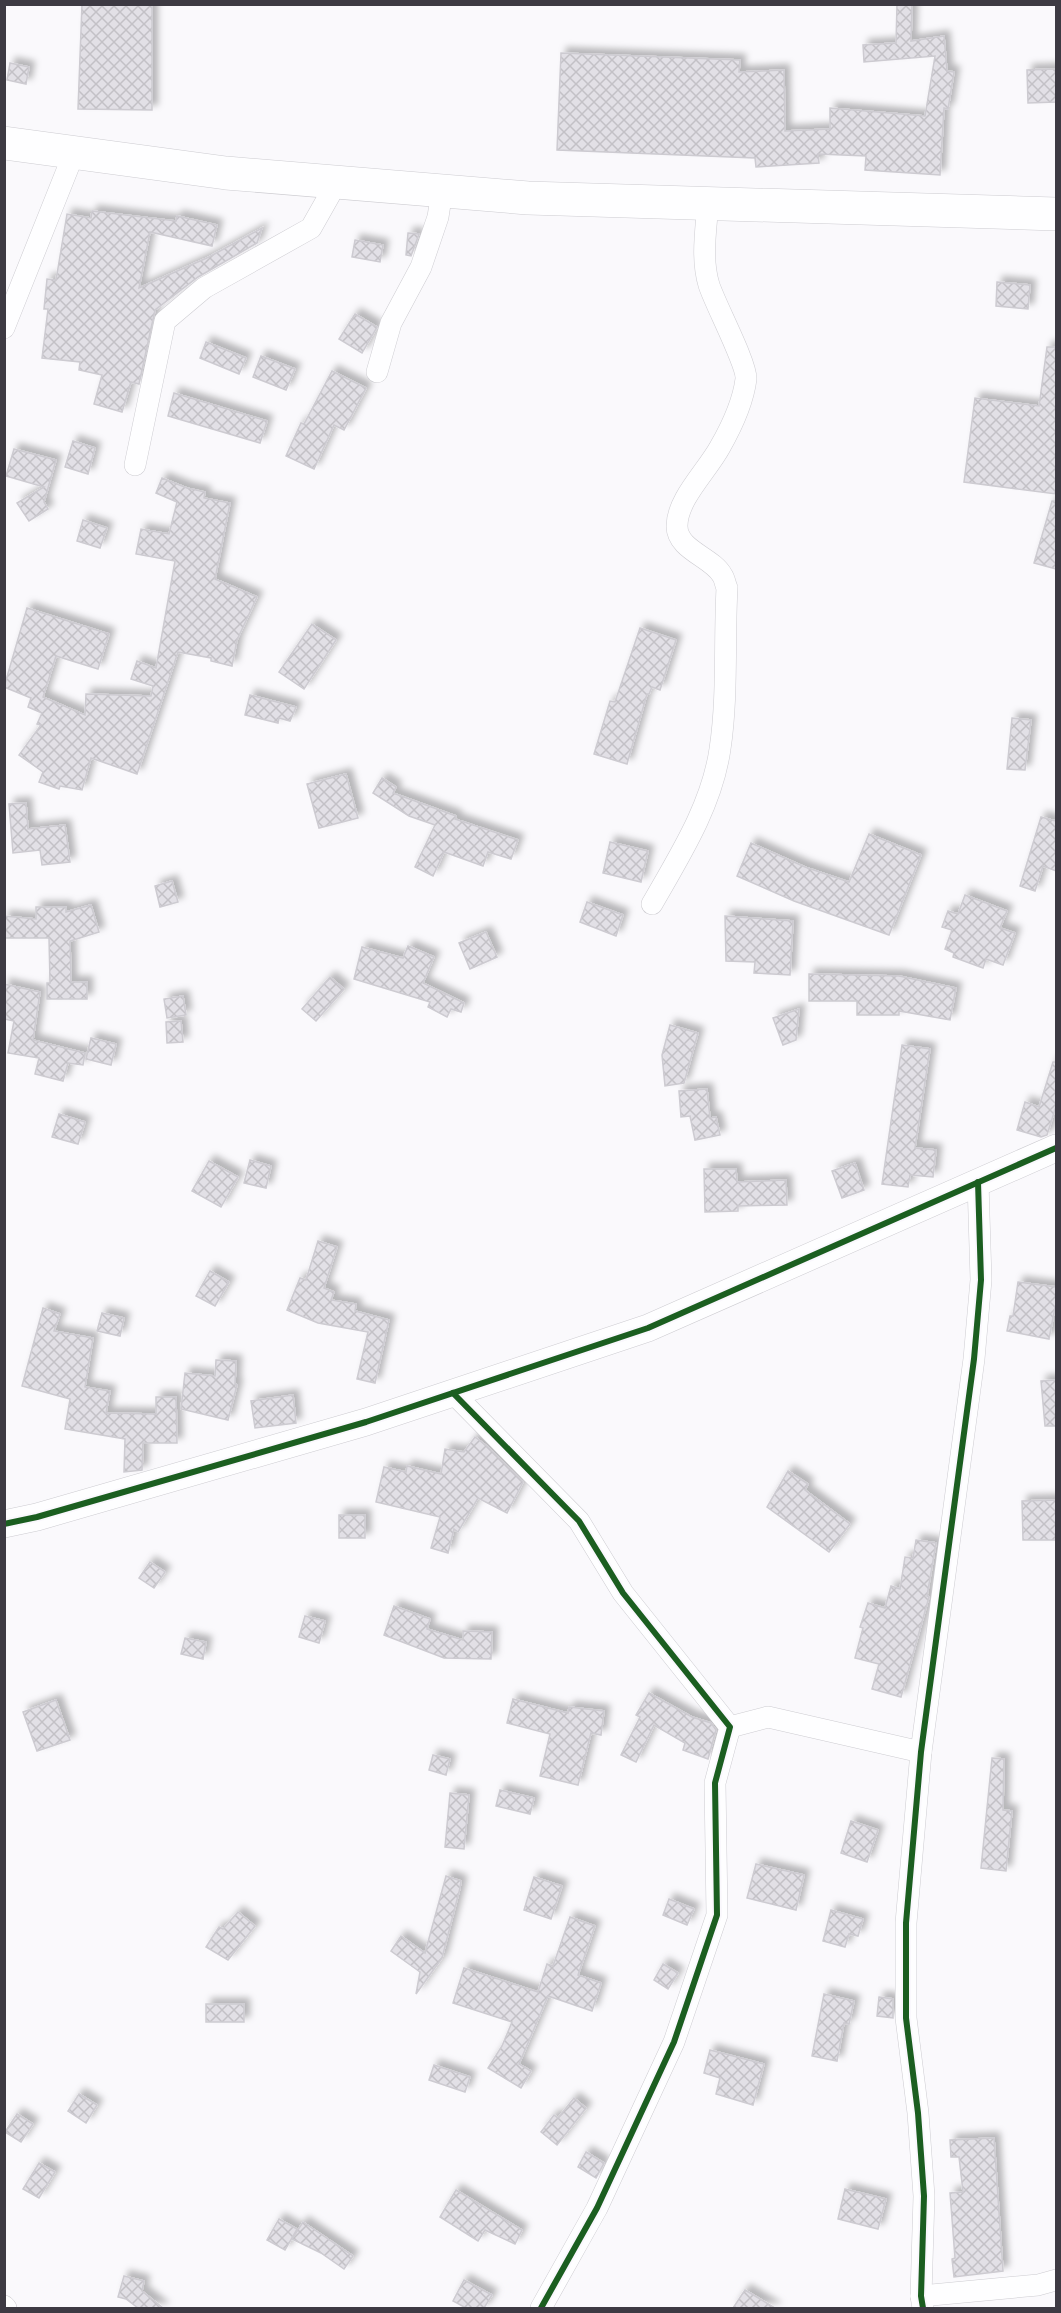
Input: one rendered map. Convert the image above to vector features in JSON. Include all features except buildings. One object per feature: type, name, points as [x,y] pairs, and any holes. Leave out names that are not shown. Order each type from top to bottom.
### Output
[{"type":"main road","points":[[4,142],[226,173],[528,198],[1056,214]]},
{"type":"street","points":[[4,328],[74,153]]},
{"type":"street","points":[[135,465],[165,321],[204,288],[311,228],[337,182]]},
{"type":"street","points":[[377,372],[391,323],[421,267],[438,217],[442,191]]},
{"type":"street","points":[[652,904],[702,810],[720,751],[725,701],[725,582],[718,569],[682,542],[677,529],[679,509],[721,447],[738,412],[746,375],[709,285],[704,259],[708,203]]},
{"type":"street","points":[[4,1524],[38,1517],[366,1422],[648,1328],[1056,1148]]},
{"type":"street","points":[[978,1182],[981,1280],[974,1359],[921,1752],[906,1935],[906,2018],[918,2113],[924,2196],[922,2302],[1038,2285],[1056,2280]]},
{"type":"street","points":[[453,1393],[579,1521],[623,1593],[730,1727]]},
{"type":"street","points":[[730,1727],[768,1717],[921,1752]]},
{"type":"street","points":[[542,2308],[597,2208],[674,2042],[717,1916],[715,1782],[730,1727]]},
{"type":"cycle path","points":[[4,1524],[37,1517],[366,1422],[648,1328],[1056,1148]]},
{"type":"cycle path","points":[[923,2308],[921,2296],[924,2196],[918,2113],[906,2018],[906,1923],[921,1752],[974,1359],[981,1280],[978,1182]]},
{"type":"cycle path","points":[[453,1393],[579,1521],[623,1593],[730,1727],[715,1783],[717,1915],[674,2042],[597,2208],[541,2308]]}]
